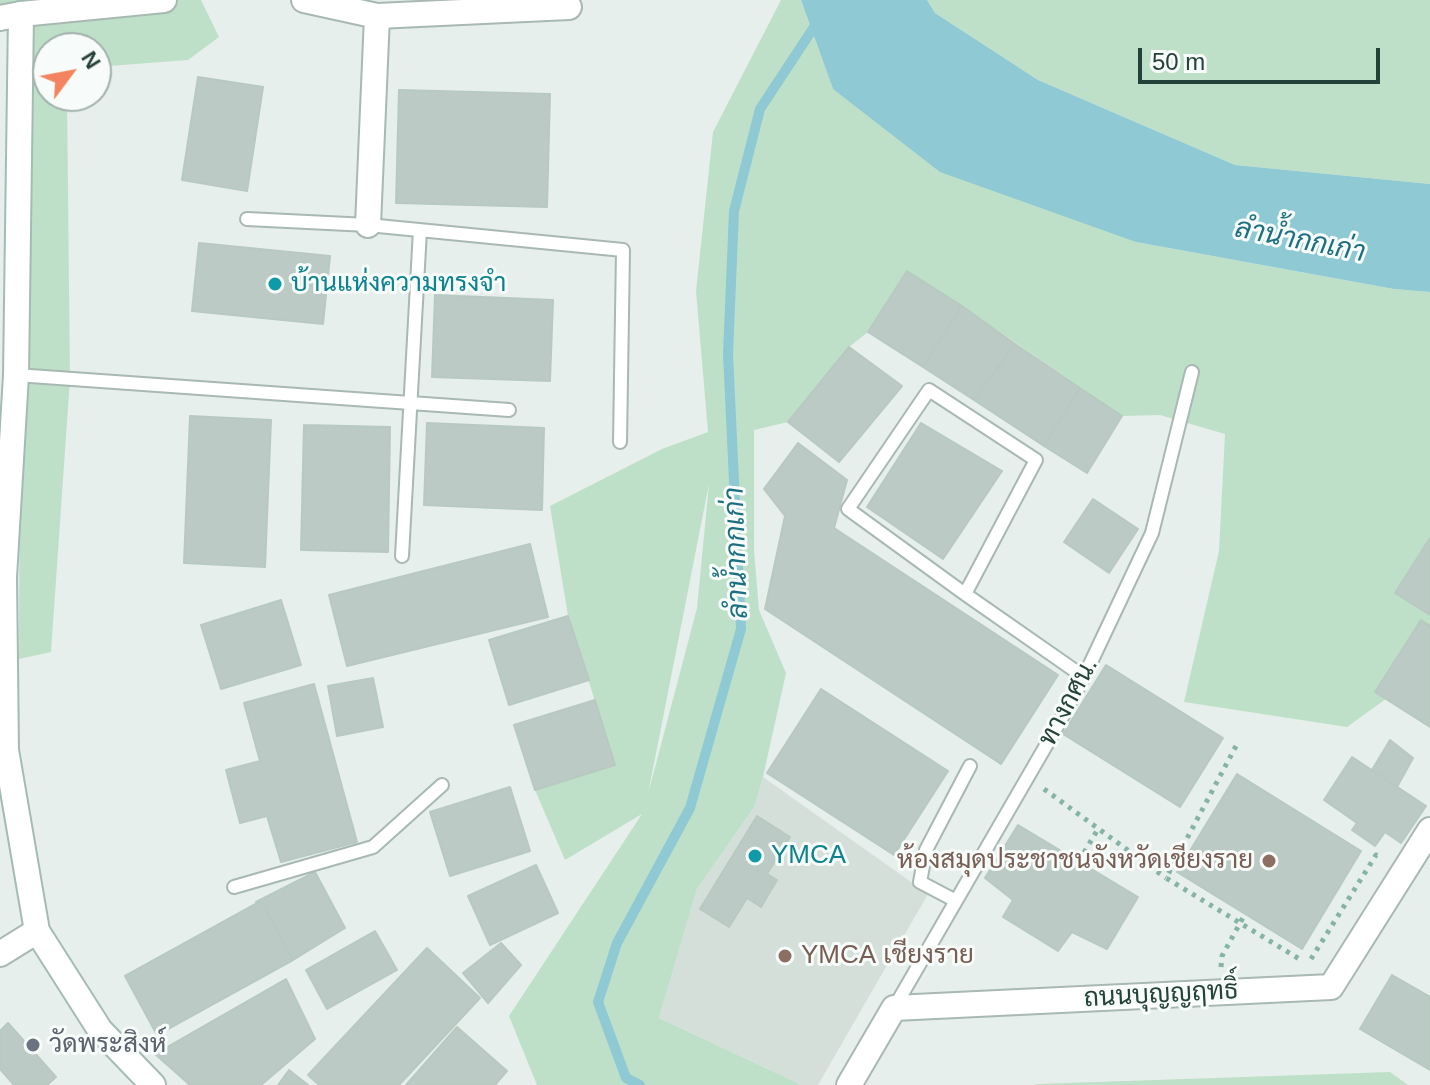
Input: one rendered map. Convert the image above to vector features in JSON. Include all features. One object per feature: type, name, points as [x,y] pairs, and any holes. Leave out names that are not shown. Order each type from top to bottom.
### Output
[{"type":"street","points":[[153,1085],[100,1030],[37,931],[6,750],[2,576],[16,375],[11,11],[164,0]]},
{"type":"street","points":[[304,0],[377,16],[569,7]]},
{"type":"street","points":[[368,225],[377,16]]},
{"type":"street","name":"ถนนบุญญฤทธิ์","points":[[894,1008],[1331,987],[1430,830]]},
{"type":"street","points":[[0,954],[37,931]]},
{"type":"street","points":[[853,1078],[894,1008]]},
{"type":"lane","points":[[247,219],[368,225],[623,250],[620,442]]},
{"type":"lane","points":[[402,556],[420,230]]},
{"type":"lane","name":"ทางกศน.","points":[[894,1008],[1084,677],[1152,533],[1192,372]]},
{"type":"lane","points":[[16,375],[509,410]]},
{"type":"lane","points":[[965,594],[1036,460],[929,390],[848,509],[965,594],[1084,677]]},
{"type":"lane","points":[[956,901],[920,882],[926,850],[970,766]]},
{"type":"lane","points":[[234,887],[373,847],[442,785]]},
{"type":"path","points":[[1166,878],[1236,746]]},
{"type":"path","points":[[1028,778],[1166,878],[1307,964],[1376,855],[1404,871]]},
{"type":"path","points":[[1079,861],[1098,829]]},
{"type":"path","points":[[1220,992],[1222,956],[1245,914]]},
{"type":"shaded area","name":"YMCA เชียงราย","points":[[763,777],[928,894],[818,1085],[802,1085],[659,1018],[697,889],[755,806]]},
{"type":"green space","points":[[0,0],[201,0],[219,37],[188,60],[112,66],[112,32],[32,32],[32,112],[67,112],[70,379],[51,652],[19,659],[21,14],[0,17]]},
{"type":"green space","points":[[781,0],[801,0],[833,89],[1136,242],[1394,289],[1430,292],[1430,667],[1347,727],[1184,702],[1219,551],[1225,434],[1160,415],[1122,416],[962,306],[906,272],[868,332],[849,347],[788,422],[754,430],[754,550],[759,610],[786,673],[755,806],[697,889],[659,1018],[802,1085],[537,1085],[509,1016],[642,814],[565,860],[535,790],[615,764],[568,616],[550,506],[662,449],[708,432],[696,291],[713,132]],"holes":[[[709,484],[697,608],[648,794]]]},
{"type":"green space","points":[[927,0],[1430,0],[1430,184],[1235,165],[1038,80],[935,13]]},
{"type":"green space","points":[[1390,1072],[1408,1085],[1033,1085],[1038,1084]]},
{"type":"water","points":[[801,0],[927,0],[935,13],[1038,80],[1235,165],[1430,184],[1430,292],[1394,289],[1136,242],[940,172],[833,89]]},
{"type":"building","points":[[198,77],[263,87],[247,191],[182,180]]},
{"type":"building","points":[[399,90],[550,94],[547,207],[396,203]]},
{"type":"building","points":[[199,243],[330,256],[323,324],[192,311]]},
{"type":"building","points":[[907,271],[962,306],[923,367],[868,332]]},
{"type":"building","points":[[435,295],[553,300],[550,381],[432,377]]},
{"type":"building","points":[[962,306],[1015,344],[974,400],[923,367]]},
{"type":"building","points":[[1015,344],[1080,388],[1044,446],[974,400]]},
{"type":"building","points":[[849,347],[902,386],[839,462],[788,422]]},
{"type":"building","points":[[1080,388],[1122,416],[1087,473],[1044,446]]},
{"type":"building","points":[[190,416],[271,420],[265,567],[184,563]]},
{"type":"building","points":[[427,423],[544,428],[542,510],[424,505]]},
{"type":"building","points":[[921,423],[1002,471],[943,559],[867,507]]},
{"type":"building","points":[[304,425],[390,427],[388,552],[301,550]]},
{"type":"building","points":[[798,443],[847,480],[834,528],[1058,675],[1001,764],[765,609],[785,516],[764,489]]},
{"type":"building","points":[[1093,499],[1138,529],[1109,573],[1064,542]]},
{"type":"building","points":[[1430,538],[1430,615],[1395,593]]},
{"type":"building","points":[[530,544],[548,617],[347,666],[329,595]]},
{"type":"building","points":[[281,600],[301,665],[221,689],[201,625]]},
{"type":"building","points":[[568,616],[589,680],[509,705],[489,640]]},
{"type":"building","points":[[1421,620],[1430,626],[1430,727],[1375,692]]},
{"type":"building","points":[[1106,665],[1223,738],[1180,807],[1063,734]]},
{"type":"building","points":[[373,678],[383,727],[337,736],[328,686]]},
{"type":"building","points":[[314,684],[357,842],[281,862],[267,816],[240,823],[226,770],[260,761],[244,703]]},
{"type":"building","points":[[821,689],[948,771],[894,855],[767,773]]},
{"type":"building","points":[[595,700],[615,765],[535,790],[514,725]]},
{"type":"building","points":[[1390,740],[1413,758],[1397,787],[1372,770]]},
{"type":"building","points":[[1352,757],[1426,806],[1401,843],[1385,832],[1375,846],[1352,830],[1357,823],[1324,800]]},
{"type":"building","name":"ห้องสมุดประชาชนจังหวัดเชียงราย","points":[[1237,774],[1361,851],[1302,949],[1177,872]]},
{"type":"building","points":[[510,787],[530,851],[450,876],[430,812]]},
{"type":"building","name":"YMCA","points":[[757,816],[790,837],[767,874],[777,880],[761,907],[747,898],[729,927],[700,909]]},
{"type":"building","points":[[1018,825],[1138,897],[1107,949],[1072,932],[1058,951],[1003,917],[1013,900],[985,878]]},
{"type":"building","points":[[536,865],[558,913],[490,945],[468,896]]},
{"type":"building","points":[[315,872],[345,928],[293,960],[261,901],[256,902]]},
{"type":"building","points":[[261,901],[293,960],[157,1035],[125,976]]},
{"type":"building","points":[[375,931],[397,970],[327,1009],[306,970]]},
{"type":"building","points":[[501,943],[521,965],[488,1003],[463,973]]},
{"type":"building","points":[[427,948],[480,998],[399,1085],[319,1085],[308,1075]]},
{"type":"building","points":[[1392,975],[1430,997],[1430,1070],[1360,1029]]},
{"type":"building","points":[[286,979],[315,1039],[261,1085],[190,1085],[155,1054]]},
{"type":"building","points":[[8,1023],[56,1077],[47,1085],[14,1085],[0,1069],[0,1031]]},
{"type":"building","points":[[457,1027],[507,1071],[495,1085],[406,1085]]},
{"type":"building","points":[[289,1070],[308,1085],[278,1085]]},
{"type":"waterway","name":"ลำน้ำกกเก่า","points":[[640,1085],[626,1078],[598,1002],[617,943],[690,808],[741,629],[728,354],[734,211],[760,109],[818,21],[823,0]]},
{"type":"place","name":"บ้านแห่งความทรงจำ","points":[[275,284]]},
{"type":"place","name":"YMCA","points":[[755,856]]},
{"type":"place","name":"ห้องสมุดประชาชนจังหวัดเชียงราย","points":[[1269,861]]},
{"type":"place","name":"YMCA เชียงราย","points":[[785,956]]},
{"type":"place","name":"วัดพระสิงห์","points":[[33,1045]]}]
